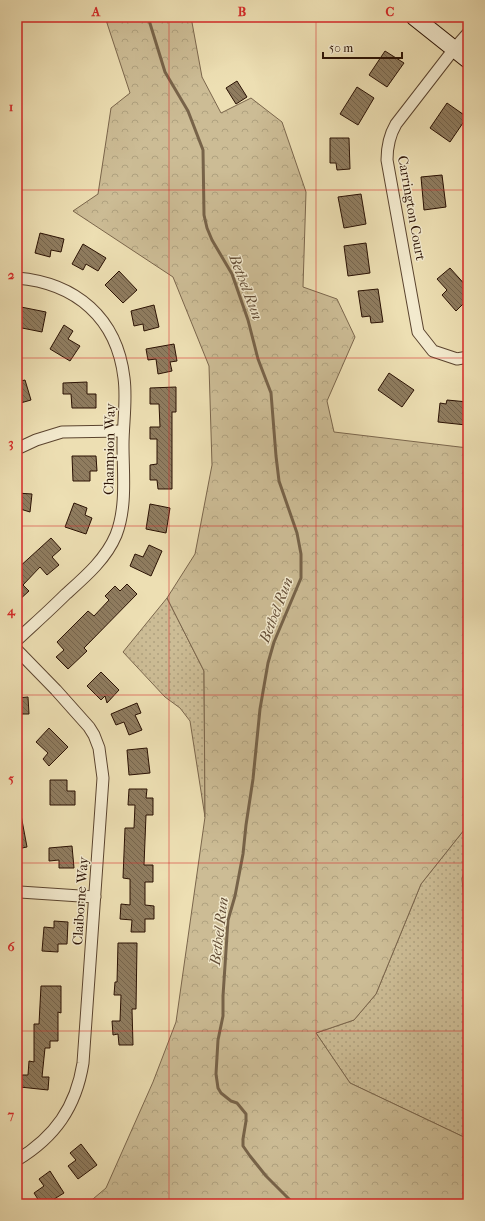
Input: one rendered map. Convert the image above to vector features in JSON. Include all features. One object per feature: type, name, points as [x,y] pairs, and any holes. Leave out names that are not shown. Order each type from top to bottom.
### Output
[{"type":"main road","points":[[414,17],[468,60]]},
{"type":"street","name":"Carrington Court","points":[[468,33],[396,124],[390,135],[387,147],[387,160],[418,332],[433,351],[457,359],[468,357]]},
{"type":"street","name":"Champion Way","points":[[17,278],[46,282],[59,287],[84,302],[94,311],[111,334],[117,349],[124,378],[123,500],[119,526],[111,545],[102,559],[17,640]]},
{"type":"street","points":[[21,447],[42,438],[62,432],[123,431]]},
{"type":"street","name":"Claiborne Way","points":[[17,650],[56,690],[94,735],[98,748],[103,778],[83,1063],[80,1079],[76,1094],[60,1122],[39,1145],[17,1160]]},
{"type":"street","points":[[20,892],[95,897]]},
{"type":"green space","points":[[105,17],[191,17],[202,77],[221,113],[251,98],[282,122],[306,192],[303,287],[337,299],[355,337],[327,401],[334,432],[468,448],[468,825],[421,884],[376,994],[354,1020],[316,1033],[350,1083],[468,1139],[468,1204],[87,1204],[106,1188],[153,1082],[176,1022],[205,817],[204,671],[167,598],[195,554],[212,465],[209,366],[173,277],[73,211],[98,194],[111,108],[130,93]]},
{"type":"green space","points":[[167,598],[204,671],[205,817],[190,721],[180,708],[165,697],[123,652]]},
{"type":"green space","points":[[468,825],[468,856],[462,879],[468,941],[468,1139],[350,1083],[316,1033],[354,1020],[376,994],[421,884]]},
{"type":"building","points":[[385,51],[404,63],[387,87],[369,75]]},
{"type":"building","points":[[237,81],[247,97],[236,104],[226,88]]},
{"type":"building","points":[[357,87],[374,98],[358,125],[340,114]]},
{"type":"building","points":[[447,103],[467,117],[450,142],[430,128]]},
{"type":"building","points":[[330,138],[349,138],[350,169],[337,170],[336,163],[330,163]]},
{"type":"building","points":[[442,175],[446,207],[424,210],[421,177]]},
{"type":"building","points":[[361,194],[366,224],[344,228],[338,197]]},
{"type":"building","points":[[40,233],[64,239],[61,252],[51,250],[50,257],[35,253]]},
{"type":"building","points":[[366,243],[370,273],[348,276],[344,246]]},
{"type":"building","points":[[83,244],[106,258],[98,271],[86,264],[83,270],[72,264]]},
{"type":"building","points":[[450,268],[468,288],[468,299],[456,311],[442,295],[447,290],[437,279]]},
{"type":"building","points":[[119,271],[137,290],[123,303],[105,285]]},
{"type":"building","points":[[378,289],[383,322],[371,323],[370,316],[362,317],[358,291]]},
{"type":"building","points":[[154,305],[159,327],[144,331],[143,324],[134,326],[131,311]]},
{"type":"building","points":[[21,307],[46,312],[42,332],[17,327]]},
{"type":"building","points":[[64,325],[73,331],[68,339],[80,346],[70,361],[50,349]]},
{"type":"building","points":[[174,344],[177,361],[170,362],[172,371],[158,374],[156,359],[148,360],[146,349]]},
{"type":"building","points":[[389,373],[414,390],[402,407],[378,390]]},
{"type":"building","points":[[25,380],[31,400],[17,404],[17,382]]},
{"type":"building","points":[[87,382],[87,394],[96,394],[96,408],[72,408],[71,394],[63,394],[63,383]]},
{"type":"building","points":[[176,387],[176,412],[172,412],[172,489],[158,489],[157,480],[150,480],[150,465],[157,464],[157,439],[150,439],[150,427],[160,427],[159,404],[150,404],[150,388]]},
{"type":"building","points":[[447,400],[468,402],[466,425],[438,422],[440,403],[446,404]]},
{"type":"building","points":[[72,456],[96,456],[97,471],[90,471],[90,481],[73,481]]},
{"type":"building","points":[[17,493],[32,494],[30,512],[17,508]]},
{"type":"building","points":[[74,503],[87,508],[85,515],[92,518],[86,534],[65,527]]},
{"type":"building","points":[[150,504],[170,508],[166,533],[146,529]]},
{"type":"building","points":[[51,538],[61,549],[52,557],[59,565],[47,575],[40,567],[23,585],[29,591],[17,602],[17,569]]},
{"type":"building","points":[[149,545],[162,551],[151,576],[130,566],[135,554],[143,557]]},
{"type":"building","points":[[127,584],[137,594],[84,648],[87,651],[68,669],[56,657],[64,650],[57,642],[88,611],[94,616],[109,600],[105,596],[115,586],[120,591]]},
{"type":"building","points":[[101,672],[119,690],[107,703],[105,696],[101,700],[87,686]]},
{"type":"building","points":[[28,697],[29,714],[17,714],[17,698]]},
{"type":"building","points":[[137,703],[141,713],[135,715],[142,730],[129,735],[124,722],[116,725],[111,714]]},
{"type":"building","points":[[49,728],[68,747],[49,766],[43,759],[48,753],[36,742]]},
{"type":"building","points":[[147,748],[150,773],[129,775],[127,750]]},
{"type":"building","points":[[50,780],[67,780],[67,791],[75,791],[75,805],[50,805]]},
{"type":"building","points":[[129,789],[147,789],[146,798],[153,798],[153,815],[146,815],[144,865],[153,865],[153,882],[145,882],[145,905],[154,906],[154,919],[145,919],[145,932],[131,932],[132,920],[120,919],[121,904],[130,905],[130,879],[123,878],[125,828],[134,828],[135,805],[128,805]]},
{"type":"building","points":[[17,815],[21,815],[27,847],[17,849]]},
{"type":"building","points":[[72,846],[74,868],[59,868],[59,860],[49,861],[49,848]]},
{"type":"building","points":[[54,921],[68,922],[67,944],[58,944],[58,952],[42,951],[44,927],[54,928]]},
{"type":"building","points":[[118,943],[137,943],[136,1009],[132,1009],[133,1045],[119,1045],[118,1034],[113,1035],[112,1021],[120,1021],[121,995],[114,995],[115,982],[117,982]]},
{"type":"building","points":[[41,986],[61,986],[61,1013],[58,1012],[58,1041],[50,1041],[50,1048],[45,1048],[42,1077],[49,1077],[48,1090],[20,1087],[22,1075],[28,1075],[29,1061],[34,1062],[34,1024],[39,1024]]},
{"type":"building","points":[[81,1144],[97,1165],[78,1179],[68,1166],[76,1160],[70,1153]]},
{"type":"building","points":[[50,1171],[64,1193],[46,1204],[41,1204],[34,1193],[44,1186],[39,1179]]},
{"type":"waterway","name":"Bethel Run","points":[[148,17],[165,72],[188,111],[203,150],[204,215],[207,228],[212,240],[232,274],[248,320],[258,359],[271,393],[279,481],[297,533],[301,554],[301,578],[274,642],[268,663],[260,709],[243,854],[235,896],[228,920],[223,1016],[218,1040],[216,1074],[218,1088],[221,1093],[231,1101],[237,1103],[246,1114],[243,1146],[266,1176],[294,1204]]}]
